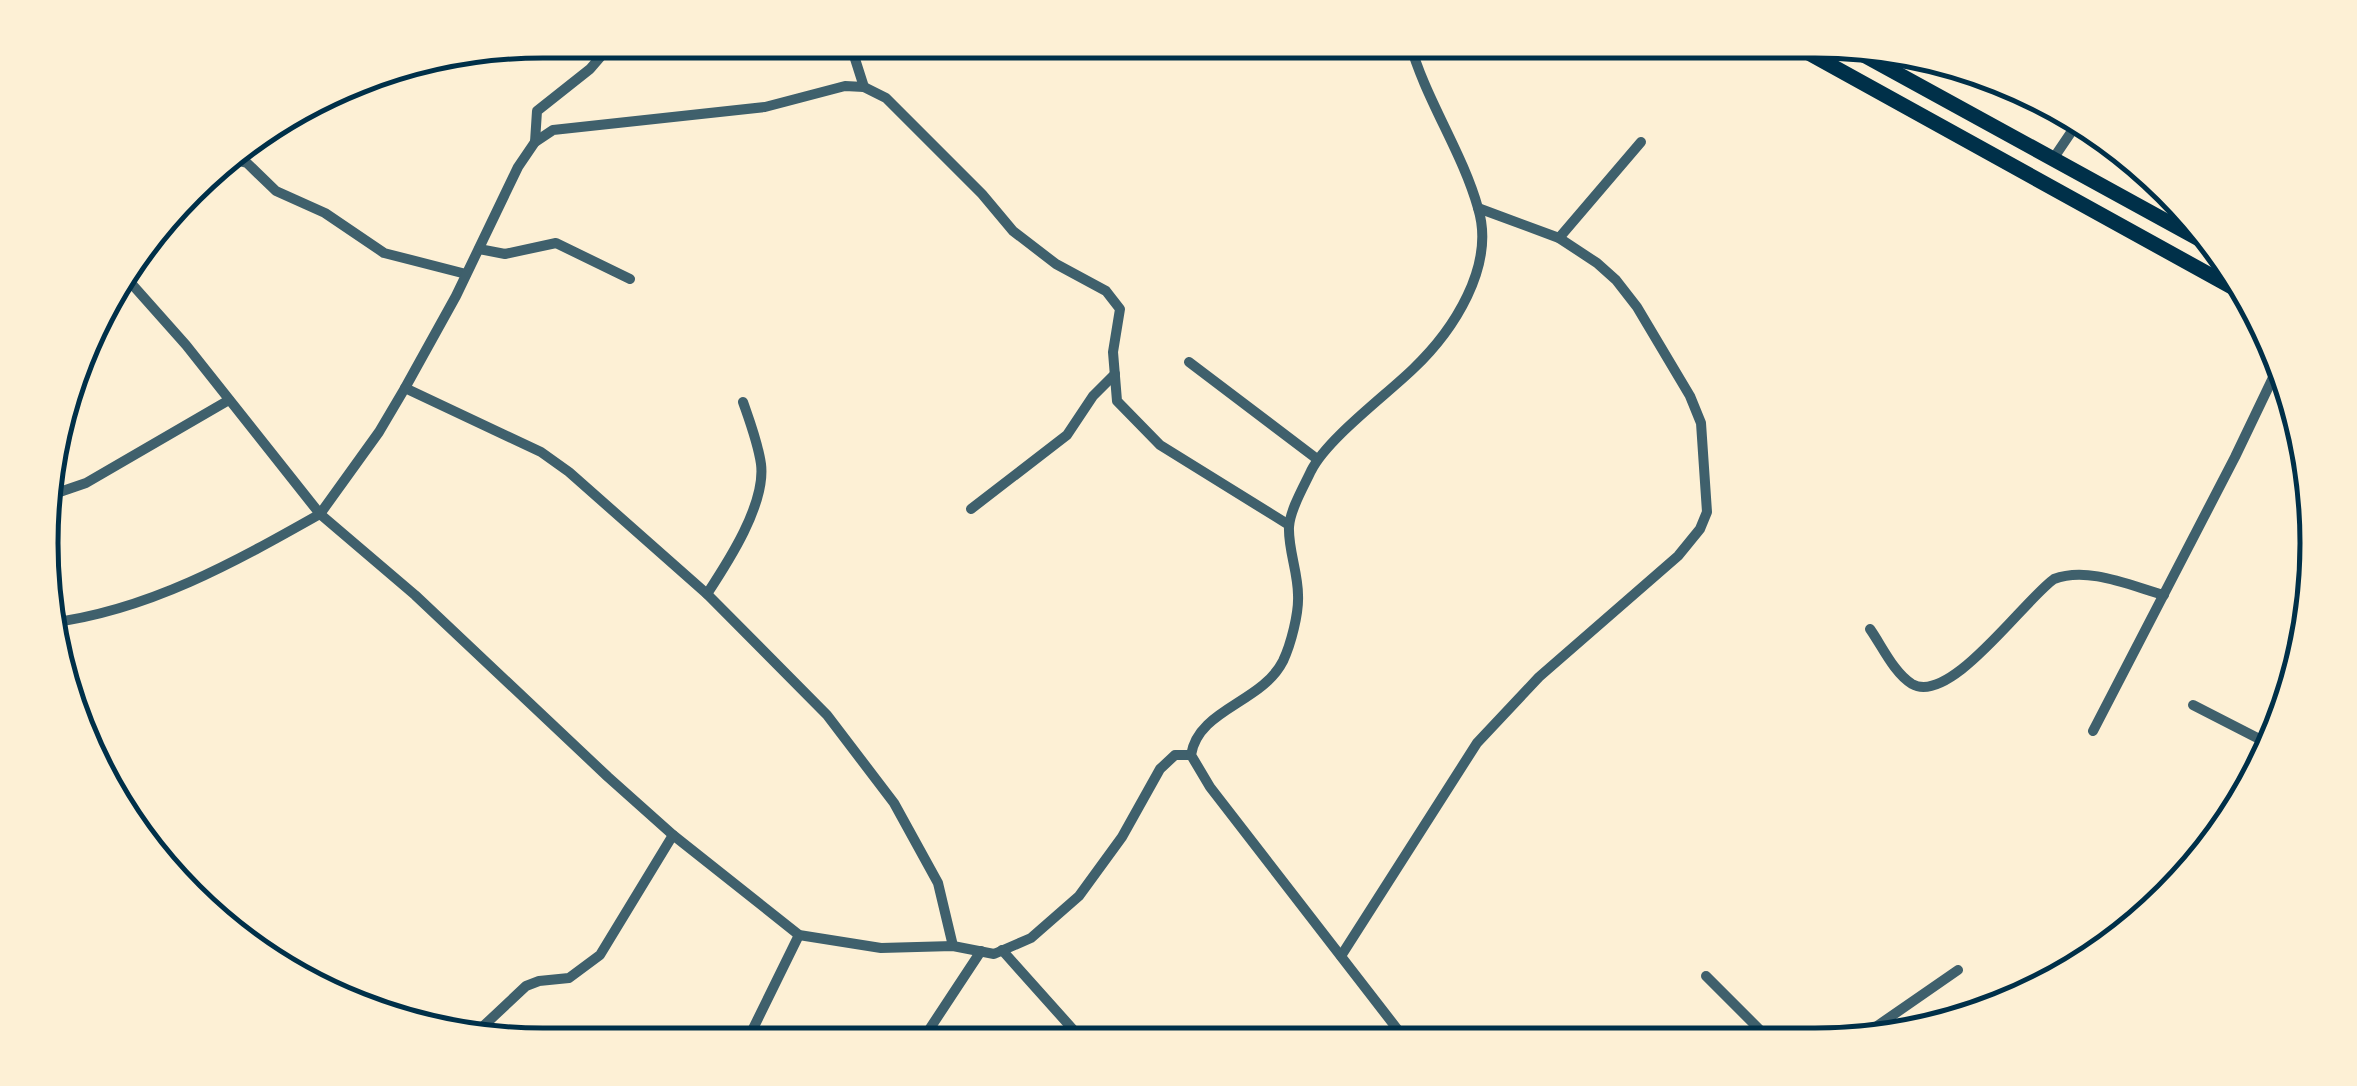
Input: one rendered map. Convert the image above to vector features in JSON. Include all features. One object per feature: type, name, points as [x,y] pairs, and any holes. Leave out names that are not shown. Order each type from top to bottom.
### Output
[{"type":"main road","points":[[1819,58],[2224,282]]},
{"type":"main road","points":[[1876,62],[2187,232]]},
{"type":"street","points":[[535,142],[537,110],[599,58]]},
{"type":"street","points":[[855,58],[864,86]]},
{"type":"street","points":[[1396,1028],[1210,787],[1191,755],[1192,744],[1212,719],[1270,683],[1285,658],[1298,598],[1289,525],[1317,459],[1416,367],[1452,321],[1478,266],[1483,237],[1478,208],[1414,58]]},
{"type":"street","points":[[64,621],[194,583],[320,514],[380,432],[535,142],[553,130],[765,107],[846,86],[864,86],[886,98],[1013,230],[1056,264],[1106,291],[1120,309],[1112,352],[1117,401],[1160,445],[1289,525]]},
{"type":"street","points":[[2053,159],[2072,132]]},
{"type":"street","points":[[1559,238],[1641,142]]},
{"type":"street","points":[[242,162],[276,191],[325,213],[384,253],[466,274]]},
{"type":"street","points":[[1341,956],[1477,743],[1539,677],[1678,556],[1708,512],[1701,423],[1690,396],[1637,306],[1598,263],[1559,238],[1478,208]]},
{"type":"street","points":[[478,249],[505,254],[556,243],[630,279]]},
{"type":"street","points":[[132,285],[320,514],[415,595],[674,834],[799,934],[881,948],[953,946],[994,954],[1031,938],[1079,896],[1122,837],[1160,769],[1175,755],[1191,755]]},
{"type":"street","points":[[1189,362],[1317,459]]},
{"type":"street","points":[[972,509],[1066,435],[1093,396],[1115,374]]},
{"type":"street","points":[[2094,731],[2271,380]]},
{"type":"street","points":[[405,388],[541,452],[569,472],[707,594],[828,714],[894,802],[938,883],[953,946]]},
{"type":"street","points":[[61,492],[86,483],[230,400]]},
{"type":"street","points":[[707,594],[733,555],[758,493],[762,467],[744,402]]},
{"type":"street","points":[[1870,629],[1902,676],[1927,689],[1964,669],[2043,587],[2066,574],[2099,578],[2164,595]]},
{"type":"street","points":[[2193,705],[2258,739]]},
{"type":"street","points":[[485,1024],[526,986],[570,978],[600,956],[674,834]]},
{"type":"street","points":[[754,1028],[799,934]]},
{"type":"street","points":[[1002,950],[1072,1028]]},
{"type":"street","points":[[930,1028],[981,951]]},
{"type":"street","points":[[1881,1023],[1958,970]]},
{"type":"street","points":[[1706,976],[1758,1028]]}]
